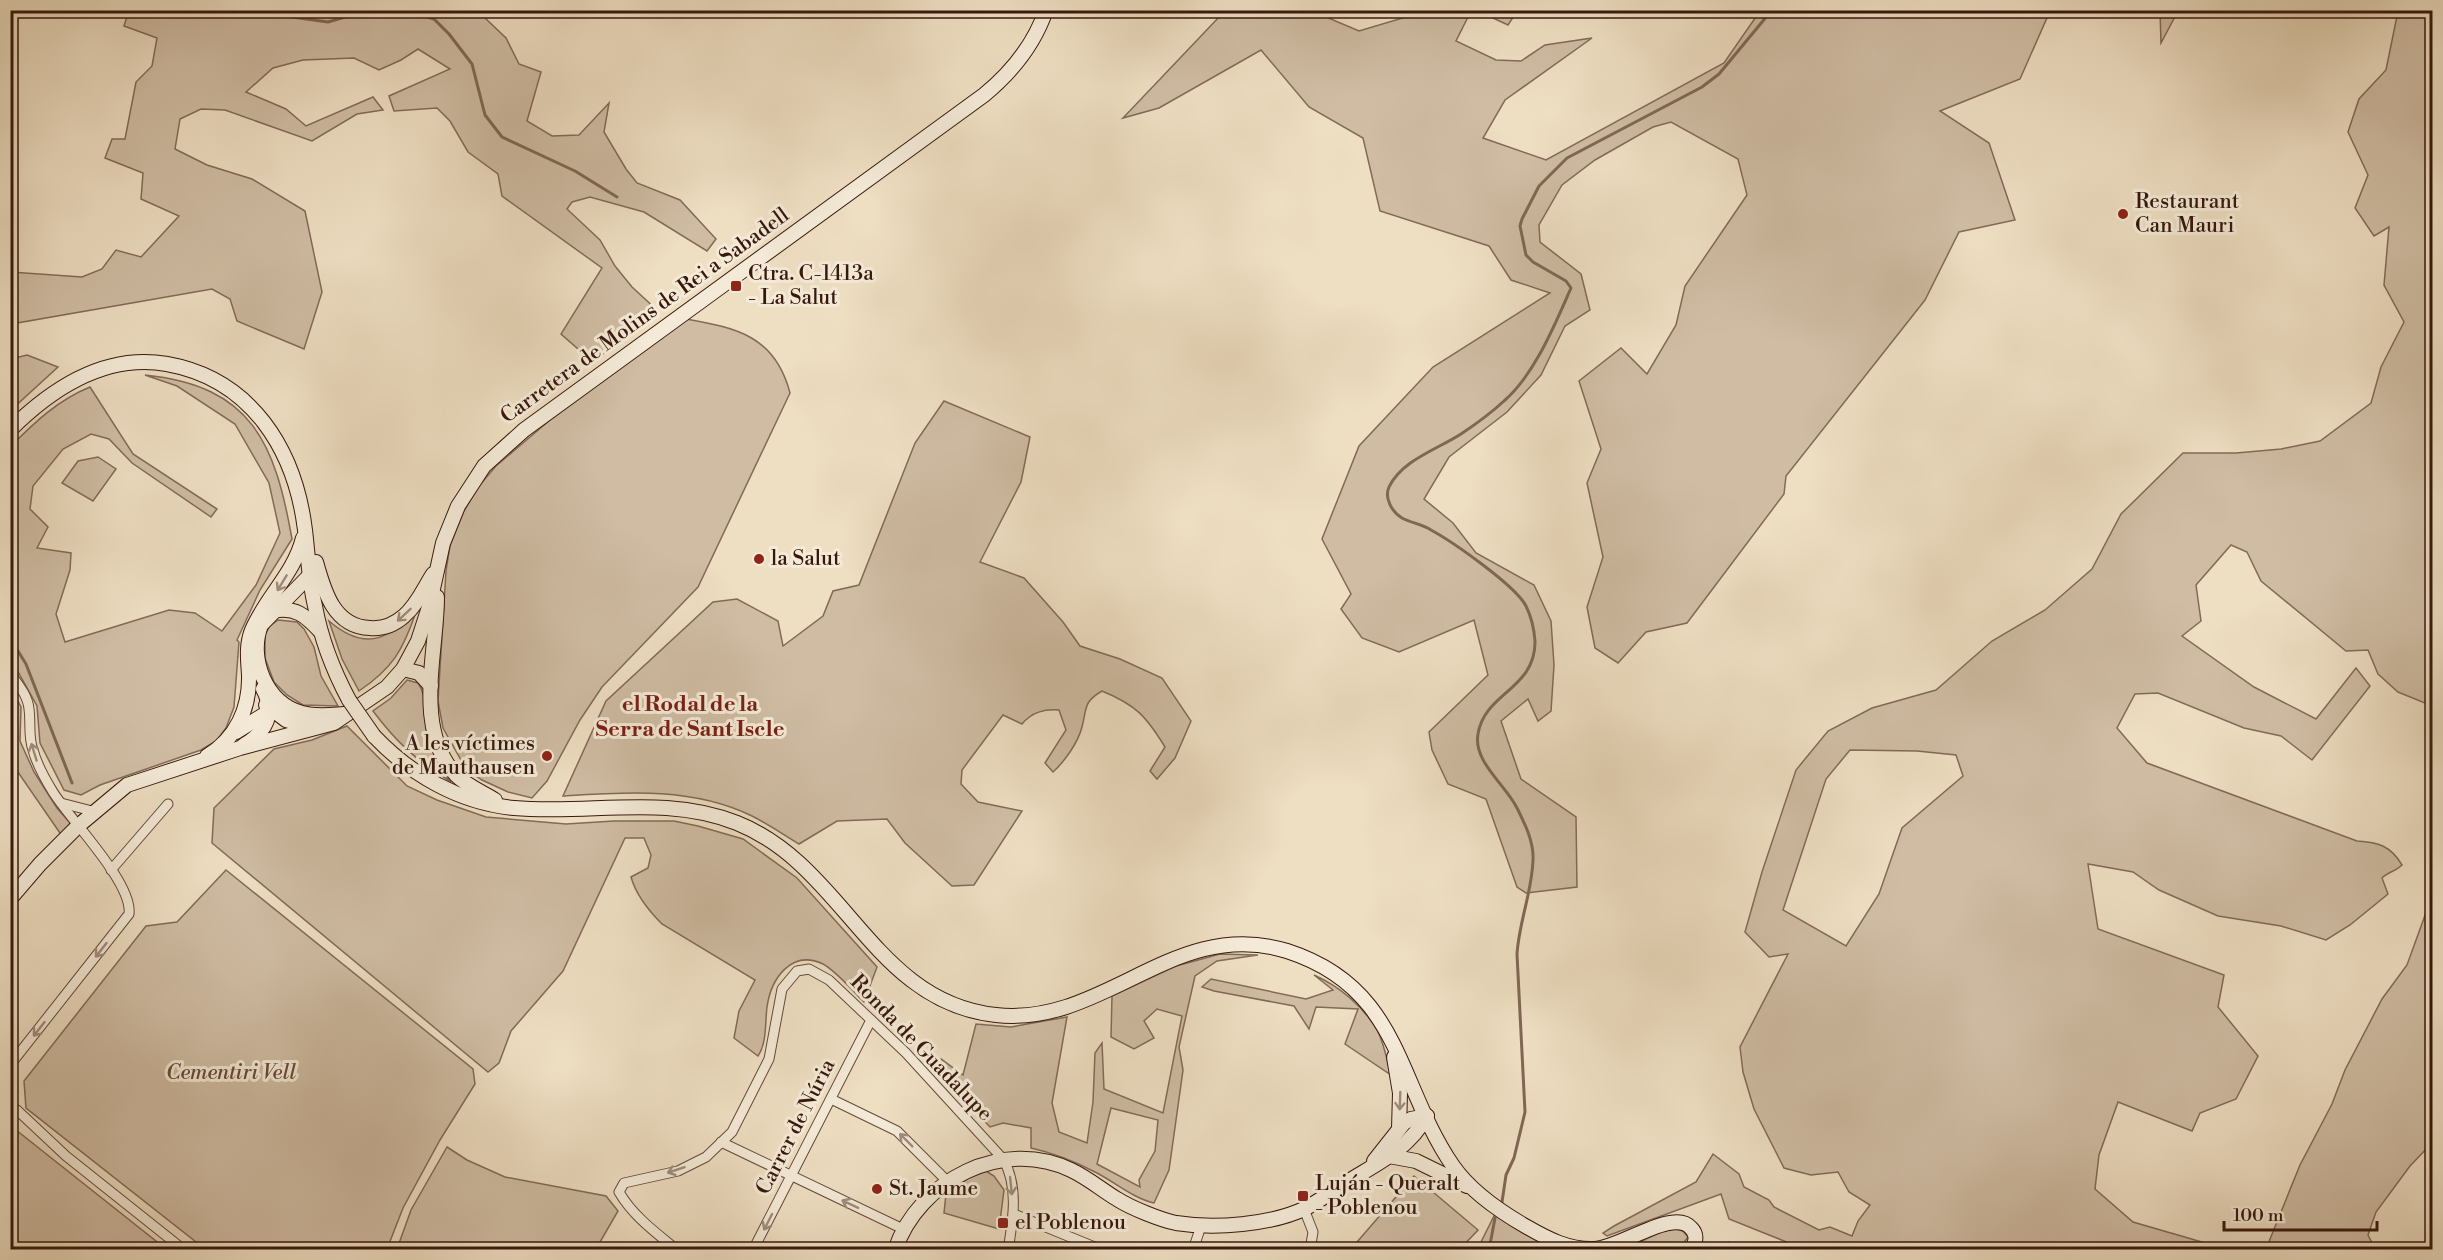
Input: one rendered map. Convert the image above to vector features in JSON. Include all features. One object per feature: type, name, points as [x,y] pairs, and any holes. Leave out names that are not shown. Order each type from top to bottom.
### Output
[{"type":"main road","name":"Carretera de Molins de Rei a Sabadell","points":[[349,706],[377,695],[403,669],[415,649],[447,531],[458,506],[476,476],[503,447],[984,95],[1017,64],[1033,40],[1046,10]]},
{"type":"main road","points":[[10,430],[52,393],[100,369],[131,362],[149,362],[192,370],[212,380],[235,394],[257,413],[268,427],[288,466],[296,486],[305,530],[310,575],[321,632],[349,706],[374,736],[405,764],[435,784],[466,798],[509,808],[661,807],[703,813],[740,824],[776,844],[805,867],[907,979],[944,1001],[973,1011],[1014,1016],[1049,1012],[1085,1001],[1148,969],[1190,952],[1220,946],[1257,945],[1297,955],[1337,975],[1365,1001],[1388,1032],[1445,1154],[1472,1188]]},
{"type":"main road","points":[[305,530],[329,602],[335,611],[353,625],[375,628],[394,623],[411,608],[437,570]]},
{"type":"main road","points":[[234,732],[245,705],[249,675],[247,660],[253,628],[292,565],[305,530]]},
{"type":"main road","points":[[437,570],[437,609],[431,686],[435,732],[451,770],[469,786],[509,808]]},
{"type":"main road","points":[[240,748],[259,734],[271,709],[260,684],[259,630],[273,611],[310,575]]},
{"type":"main road","points":[[273,611],[286,609],[301,613],[321,632]]},
{"type":"main road","points":[[258,660],[261,673],[274,695],[289,708],[314,722]]},
{"type":"main road","points":[[403,669],[419,674],[431,686]]},
{"type":"main road","points":[[249,675],[259,696],[271,709]]},
{"type":"main road","points":[[10,898],[78,826],[128,785],[314,722],[349,706]]},
{"type":"main road","points":[[196,763],[212,753],[234,732],[271,709],[282,710],[314,722]]},
{"type":"main road","points":[[1388,1032],[1399,1079],[1399,1129]]},
{"type":"main road","points":[[1370,1167],[1399,1129],[1411,1119],[1427,1116]]},
{"type":"main road","points":[[895,1250],[903,1229],[931,1195],[947,1181],[977,1166],[1003,1159],[1042,1159],[1072,1170],[1120,1201],[1173,1222],[1201,1226],[1259,1222],[1304,1209],[1389,1156],[1410,1141],[1427,1116]]},
{"type":"main road","points":[[1389,1156],[1416,1161],[1472,1188],[1544,1237],[1568,1246],[1592,1250],[1607,1248],[1664,1223],[1677,1221],[1688,1224],[1693,1230],[1695,1243],[1691,1250]]},
{"type":"street","points":[[10,673],[24,693],[29,708],[32,749],[53,792],[111,870],[130,904],[129,914],[10,1065]]},
{"type":"street","points":[[61,803],[96,812]]},
{"type":"street","points":[[111,870],[168,804]]},
{"type":"street","name":"Ronda de Guadalupe","points":[[721,1143],[732,1132],[769,1059],[782,989],[797,971],[809,969],[829,980],[906,1053],[1003,1159]]},
{"type":"street","name":"Carrer de Núria","points":[[753,1250],[871,1020]]},
{"type":"street","points":[[831,1099],[897,1131],[947,1181]]},
{"type":"street","points":[[17,1110],[66,1156],[184,1250]]},
{"type":"street","points":[[677,1250],[647,1226],[626,1204],[619,1192],[624,1183],[678,1171],[706,1157],[721,1143],[903,1229]]},
{"type":"street","points":[[1003,1159],[1009,1169],[1014,1214],[1008,1250]]},
{"type":"street","points":[[1304,1209],[1313,1232],[1310,1250]]},
{"type":"street","points":[[1014,1214],[1102,1250]]},
{"type":"street","points":[[1192,1250],[1201,1226]]},
{"type":"green space","points":[[129,10],[480,11],[506,38],[519,64],[541,72],[527,121],[552,136],[579,135],[609,103],[604,132],[637,183],[680,200],[716,239],[707,251],[644,212],[590,197],[572,202],[567,209],[600,240],[615,266],[632,287],[658,311],[593,362],[561,334],[602,268],[502,196],[498,174],[468,152],[450,121],[437,108],[394,111],[389,96],[450,69],[418,49],[379,70],[354,58],[303,60],[273,68],[246,92],[286,109],[306,126],[373,97],[383,110],[357,114],[312,141],[225,110],[201,109],[180,119],[175,149],[207,165],[252,179],[305,211],[322,292],[304,349],[237,321],[230,299],[212,289],[11,324],[11,272],[82,277],[102,269],[116,250],[141,257],[179,216],[141,199],[143,173],[105,158],[112,139],[125,139],[136,82],[152,66],[157,38],[124,26]]},
{"type":"green space","points":[[1215,11],[1312,11],[1359,31],[1426,11],[1471,11],[1456,41],[1496,60],[1521,61],[1545,45],[1592,38],[1505,100],[1483,138],[1546,160],[1724,63],[1760,11],[2050,11],[2020,79],[1940,111],[1989,143],[2015,220],[1959,232],[1925,300],[1786,476],[1784,494],[1687,623],[1646,632],[1618,663],[1595,648],[1587,607],[1603,557],[1587,483],[1601,449],[1579,381],[1621,348],[1647,374],[1676,325],[1685,286],[1747,195],[1738,159],[1671,122],[1653,127],[1595,160],[1562,185],[1539,225],[1540,242],[1581,274],[1590,310],[1565,326],[1541,375],[1507,412],[1449,457],[1424,499],[1453,523],[1476,553],[1534,585],[1551,621],[1554,665],[1551,711],[1538,721],[1528,699],[1501,721],[1521,779],[1576,817],[1577,887],[1526,893],[1517,887],[1486,799],[1448,784],[1432,750],[1429,732],[1488,675],[1474,620],[1399,652],[1362,638],[1341,609],[1351,594],[1322,539],[1359,446],[1433,367],[1550,293],[1511,280],[1489,246],[1380,211],[1363,138],[1309,107],[1261,50],[1159,108],[1123,118],[1220,16]]},
{"type":"green space","points":[[1478,11],[1517,11],[1508,25]]},
{"type":"green space","points":[[2160,11],[2178,11],[2161,43]]},
{"type":"green space","points":[[2398,11],[2432,11],[2432,706],[2398,692],[2378,674],[2368,650],[2346,651],[2261,581],[2247,552],[2231,545],[2196,585],[2201,621],[2182,636],[2254,687],[2316,719],[2356,668],[2370,686],[2312,760],[2281,736],[2244,728],[2158,693],[2135,694],[2117,728],[2147,763],[2357,841],[2383,846],[2393,853],[2402,865],[2382,878],[2388,894],[2350,925],[2326,940],[2281,926],[2218,916],[2159,890],[2133,872],[2088,864],[2098,929],[2224,975],[2218,1007],[2258,1056],[2236,1099],[2200,1113],[2192,1131],[2118,1102],[2099,1155],[2095,1189],[2133,1222],[2226,1249],[1796,1249],[1789,1243],[1729,1219],[1721,1194],[1607,1236],[1603,1233],[1696,1182],[1713,1154],[1739,1174],[1744,1187],[1769,1200],[1774,1207],[1819,1230],[1830,1227],[1852,1236],[1858,1221],[1870,1205],[1849,1192],[1838,1172],[1811,1175],[1784,1168],[1754,1109],[1743,1072],[1740,1047],[1788,954],[1769,957],[1745,932],[1762,872],[1796,770],[1828,731],[1872,708],[1936,690],[1992,641],[2045,610],[2092,569],[2121,514],[2183,453],[2236,453],[2281,449],[2320,441],[2371,403],[2381,367],[2404,322],[2384,285],[2389,227],[2374,236],[2355,208],[2368,175],[2348,132],[2359,99],[2386,70]],"holes":[[[1850,750],[1917,751],[1956,755],[1963,776],[1902,828],[1879,894],[1846,946],[1783,910],[1826,779]]]},
{"type":"green space","points":[[686,319],[737,331],[764,347],[775,359],[790,393],[698,587],[602,687],[580,720],[547,781],[532,798],[508,792],[482,780],[466,769],[443,728],[438,701],[446,571],[450,546],[464,511],[478,487],[496,466],[550,420]]},
{"type":"green space","points":[[27,355],[58,367],[11,410],[11,359]]},
{"type":"green space","points":[[145,375],[181,381],[211,392],[234,406],[252,425],[266,448],[277,474],[292,539],[260,590],[237,640],[239,642],[234,707],[226,728],[216,741],[201,750],[100,785],[81,795],[64,790],[40,743],[37,706],[11,659],[11,446],[57,405],[90,387],[133,454],[217,509],[211,517],[132,463],[109,439],[91,434],[63,449],[33,486],[30,509],[48,527],[37,548],[71,553],[70,570],[56,614],[65,642],[169,610],[195,613],[222,631],[256,585],[280,533],[269,483],[235,424],[177,386]]},
{"type":"green space","points":[[944,401],[1030,437],[1021,482],[980,562],[1024,578],[1063,622],[1080,646],[1120,659],[1162,678],[1191,721],[1175,758],[1157,779],[1150,771],[1165,747],[1146,719],[1124,701],[1102,691],[1089,702],[1074,746],[1053,772],[1045,763],[1066,730],[1059,710],[1039,712],[1022,724],[1003,715],[962,770],[961,784],[978,802],[1022,811],[974,885],[952,886],[905,843],[887,819],[837,821],[799,844],[752,816],[706,800],[635,793],[563,796],[606,701],[713,602],[737,599],[778,621],[783,646],[823,616],[833,591],[859,585],[915,443]]},
{"type":"green space","points":[[98,457],[116,469],[93,501],[62,483],[78,461]]},
{"type":"green space","points":[[416,612],[401,648],[389,666],[359,691],[342,659],[329,621],[353,636],[374,639],[394,630]]},
{"type":"green space","points":[[278,620],[297,622],[304,629],[314,647],[321,676],[338,706],[303,705],[287,695],[274,682],[265,658],[265,635],[270,626]]},
{"type":"green space","points":[[407,680],[418,683],[421,687],[429,737],[434,753],[445,776],[451,782],[408,751],[373,711],[391,698]]},
{"type":"green space","points":[[10,686],[21,707],[20,741],[34,772],[57,808],[71,824],[62,836],[11,762]]},
{"type":"green space","points":[[347,726],[407,786],[437,800],[486,817],[566,824],[674,821],[743,839],[797,878],[877,967],[864,1002],[839,976],[823,964],[812,960],[801,960],[792,964],[778,977],[769,996],[764,1039],[758,1056],[734,1038],[739,1011],[755,980],[657,919],[640,896],[631,877],[648,868],[651,855],[644,838],[625,838],[563,971],[511,1031],[499,1063],[488,1072],[212,843],[214,808],[274,749],[312,740]]},
{"type":"green space","name":"Cementiri Vell","points":[[226,870],[473,1069],[475,1084],[440,1140],[403,1208],[387,1249],[205,1249],[26,1108],[24,1081],[146,926],[177,922]]},
{"type":"green space","points":[[2432,896],[2432,1143],[2410,1166],[2376,1212],[2368,1235],[2375,1249],[2266,1249],[2300,1165],[2332,1104],[2345,1070],[2382,999],[2407,965]]},
{"type":"green space","points":[[1220,954],[1258,955],[1217,961],[1195,976],[1179,1047],[1183,1070],[1169,1170],[1154,1203],[1132,1194],[1081,1165],[1031,1148],[1031,1128],[1003,1123],[990,1127],[931,1065],[941,1059],[963,1075],[976,1024],[1011,1027],[1067,1017],[1052,1103],[1059,1132],[1087,1143],[1093,1102],[1095,1053],[1102,1043],[1104,1089],[1163,1113],[1182,1016],[1157,1009],[1144,1021],[1154,1038],[1134,1049],[1111,1037],[1112,996],[1176,966]],"holes":[[[1111,1108],[1158,1120],[1155,1151],[1139,1180],[1140,1187],[1097,1164]]]},
{"type":"green space","points":[[1314,975],[1350,998],[1365,1013],[1382,1040],[1391,1075],[1345,1044],[1358,1009],[1316,1007],[1309,1029],[1294,1006],[1202,987],[1211,979],[1306,999],[1333,990]]},
{"type":"green space","points":[[11,1126],[166,1249],[11,1249]]},
{"type":"green space","points":[[447,1147],[467,1160],[505,1177],[606,1196],[618,1211],[596,1249],[397,1249],[411,1210]]},
{"type":"green space","points":[[986,1171],[994,1176],[1004,1190],[999,1229],[944,1213],[946,1194],[969,1178]]},
{"type":"green space","points":[[1414,1176],[1478,1230],[1460,1249],[1351,1249]]},
{"type":"green space","points":[[1495,1214],[1557,1249],[1477,1250]]},
{"type":"green space","points":[[1670,1227],[1683,1231],[1688,1237],[1679,1249],[1624,1250]]},
{"type":"waterway","points":[[241,10],[328,22],[359,13],[388,11],[414,13],[434,19],[472,64],[485,115],[502,137],[575,171],[617,197]]},
{"type":"waterway","points":[[1502,1202],[1506,1175],[1514,1158],[1525,1112],[1517,954],[1532,872],[1533,853],[1528,833],[1517,808],[1480,754],[1478,734],[1482,720],[1490,709],[1527,670],[1533,657],[1534,632],[1526,606],[1510,587],[1441,536],[1398,515],[1390,504],[1388,491],[1402,469],[1411,462],[1461,434],[1504,401],[1535,363],[1551,332],[1571,288],[1566,281],[1533,262],[1526,255],[1520,226],[1539,186],[1567,158],[1702,87],[1719,74],[1772,10]]},
{"type":"waterway","points":[[10,638],[26,664],[72,783]]},
{"type":"waterway","points":[[1489,1250],[1495,1218]]},
{"type":"place","name":"Restaurant Can Mauri","points":[[2123,214]]},
{"type":"place","name":"Ctra. C-1413a - La Salut","points":[[736,286]]},
{"type":"place","name":"la Salut","points":[[759,559]]},
{"type":"place","name":"A les víctimes de Mauthausen","points":[[547,756]]},
{"type":"place","name":"St. Jaume","points":[[877,1189]]},
{"type":"place","name":"Luján - Queralt - Poblenou","points":[[1303,1196]]},
{"type":"place","name":"el Poblenou","points":[[1003,1223]]},
{"type":"district","name":"el Rodal de la Serra de Sant Iscle","points":[[690,716]]}]
